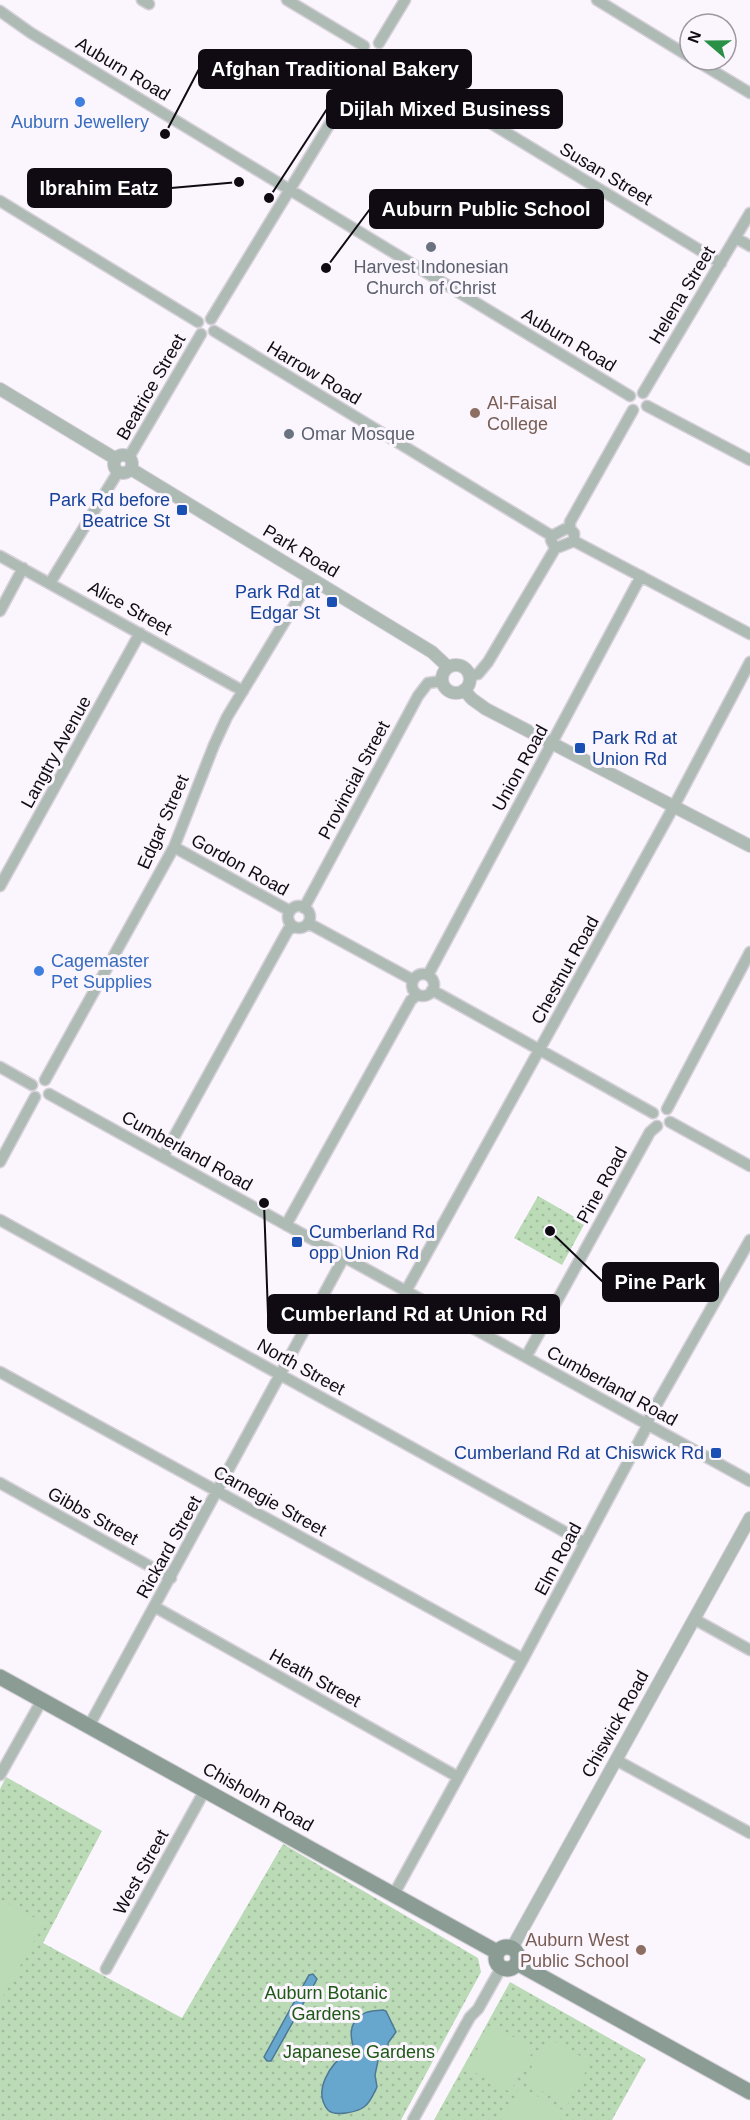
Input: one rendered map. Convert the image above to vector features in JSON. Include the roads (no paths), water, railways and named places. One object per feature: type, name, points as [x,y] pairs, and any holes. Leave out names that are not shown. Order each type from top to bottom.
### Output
[{"type":"main road","name":"Chisholm Road","points":[[0,1677],[497,1952]]},
{"type":"main road","points":[[506,1946],[512,1948],[517,1953],[517,1963],[512,1968],[501,1968],[496,1961],[497,1952],[506,1946]]},
{"type":"main road","points":[[517,1963],[750,2092]]},
{"type":"street","points":[[287,0],[364,46]]},
{"type":"street","points":[[379,43],[405,0]]},
{"type":"street","points":[[597,0],[678,50]]},
{"type":"street","name":"Auburn Road","points":[[2,14],[630,396]]},
{"type":"street","points":[[369,42],[379,43],[384,51],[382,57],[377,62],[368,61],[362,53],[364,46],[369,42]]},
{"type":"street","name":"Susan Street","points":[[382,57],[721,263]]},
{"type":"street","points":[[211,319],[368,61]]},
{"type":"street","points":[[715,72],[750,93]]},
{"type":"street","points":[[0,201],[198,322]]},
{"type":"street","name":"Helena Street","points":[[643,393],[750,213]]},
{"type":"street","points":[[736,238],[750,246]]},
{"type":"street","points":[[203,318],[211,319],[215,323],[214,331],[207,335],[201,334],[197,327],[198,322],[203,318]]},
{"type":"street","name":"Harrow Road","points":[[214,331],[552,536]]},
{"type":"street","name":"Beatrice Street","points":[[130,463],[145,426],[201,334]]},
{"type":"street","points":[[0,389],[116,459]]},
{"type":"street","points":[[633,410],[629,405],[630,396],[635,392],[643,393],[647,398],[647,406]]},
{"type":"street","points":[[633,410],[642,410],[647,406]]},
{"type":"street","points":[[647,406],[750,460]]},
{"type":"street","points":[[570,530],[570,522],[633,410]]},
{"type":"street","points":[[123,455],[130,463],[124,474],[115,468],[116,459],[123,455]]},
{"type":"street","name":"Park Road","points":[[130,463],[432,652],[448,667]]},
{"type":"street","points":[[50,583],[118,472]]},
{"type":"street","points":[[556,547],[551,543],[552,536],[565,529],[575,535],[574,541]]},
{"type":"street","points":[[469,676],[478,674],[488,662],[556,547],[574,541],[750,634]]},
{"type":"street","name":"Alice Street","points":[[0,556],[243,691]]},
{"type":"street","points":[[0,611],[23,568]]},
{"type":"street","name":"Union Road","points":[[428,975],[641,576]]},
{"type":"street","name":"Edgar Street","points":[[45,1080],[174,848],[227,717],[311,578]]},
{"type":"street","name":"Langtry Avenue","points":[[0,886],[140,633]]},
{"type":"street","name":"Chestnut Road","points":[[406,1291],[674,806],[750,662]]},
{"type":"street","points":[[460,666],[467,671],[469,683],[460,693],[450,692],[443,686],[443,673],[448,667],[460,666]]},
{"type":"street","name":"Provincial Street","points":[[304,908],[418,696],[428,683],[442,681]]},
{"type":"street","points":[[464,690],[471,699],[486,708],[750,846]]},
{"type":"street","name":"Gordon Road","points":[[174,848],[290,911]]},
{"type":"street","points":[[294,927],[289,918],[290,911],[295,907],[304,908],[309,913],[308,923]]},
{"type":"street","points":[[163,1157],[288,930],[294,927],[300,928],[308,923]]},
{"type":"street","points":[[308,923],[413,980]]},
{"type":"street","points":[[667,1109],[750,952]]},
{"type":"street","points":[[286,1225],[411,1000],[417,995],[424,996],[432,990],[433,984],[428,975],[418,975],[413,980],[412,987],[417,995]]},
{"type":"street","points":[[432,990],[653,1113]]},
{"type":"street","points":[[0,1067],[32,1085]]},
{"type":"street","points":[[37,1080],[45,1080],[50,1086],[49,1094],[41,1099],[35,1097],[31,1091],[32,1085],[37,1080]]},
{"type":"street","name":"Cumberland Road","points":[[49,1094],[750,1481]]},
{"type":"street","points":[[0,1162],[35,1097]]},
{"type":"street","points":[[660,1108],[667,1109],[671,1114],[670,1122],[664,1127],[657,1126],[652,1120],[653,1113],[660,1108]]},
{"type":"street","points":[[670,1122],[750,1166]]},
{"type":"street","name":"Pine Road","points":[[526,1357],[650,1132],[657,1126]]},
{"type":"street","name":"North Street","points":[[0,1220],[585,1543]]},
{"type":"street","name":"Elm Road","points":[[393,1894],[523,1659],[650,1416],[750,1240]]},
{"type":"street","name":"Rickard Street","points":[[89,1726],[344,1257]]},
{"type":"street","name":"Carnegie Street","points":[[0,1371],[523,1659]]},
{"type":"street","name":"Gibbs Street","points":[[0,1483],[171,1578]]},
{"type":"street","name":"Chiswick Road","points":[[512,1948],[750,1518]]},
{"type":"street","name":"Heath Street","points":[[155,1607],[458,1777]]},
{"type":"street","points":[[694,1619],[750,1650]]},
{"type":"street","points":[[0,1775],[42,1700]]},
{"type":"street","points":[[616,1760],[750,1833]]},
{"type":"street","name":"West Street","points":[[106,1969],[205,1790]]},
{"type":"street","points":[[412,2120],[470,2017],[478,2009],[501,1968]]},
{"type":"street","points":[[421,2120],[476,2021],[478,2009]]},
{"type":"water","points":[[313,1974],[317,1979],[271,2061],[267,2061],[264,2057],[309,1975]]},
{"type":"water","points":[[386,2011],[396,2032],[388,2043],[388,2050],[373,2053],[373,2057],[378,2061],[375,2075],[377,2087],[373,2095],[361,2109],[346,2113],[331,2112],[324,2103],[322,2094],[325,2078],[335,2063],[347,2053],[349,2057],[356,2053],[351,2032],[354,2022],[363,2014]]},
{"type":"place","name":"Auburn Jewellery","points":[[80,102]]},
{"type":"place","name":"Afghan Traditional Bakery","points":[[165,134]]},
{"type":"place","name":"Ibrahim Eatz","points":[[239,182]]},
{"type":"place","name":"Dijlah Mixed Business","points":[[269,198]]},
{"type":"place","name":"Harvest Indonesian Church of Christ","points":[[431,247]]},
{"type":"place","name":"Auburn Public School","points":[[326,268]]},
{"type":"place","name":"Al-Faisal College","points":[[475,413]]},
{"type":"place","name":"Omar Mosque","points":[[289,434]]},
{"type":"place","name":"Park Rd before Beatrice St","points":[[182,510]]},
{"type":"place","name":"Park Rd at Edgar St","points":[[332,602]]},
{"type":"place","name":"Park Rd at Union Rd","points":[[580,748]]},
{"type":"place","name":"Cagemaster Pet Supplies","points":[[39,971]]},
{"type":"place","name":"Cumberland Rd at Union Rd","points":[[264,1203]]},
{"type":"place","name":"Pine Park","points":[[550,1231]]},
{"type":"place","name":"Cumberland Rd opp Union Rd","points":[[297,1242]]},
{"type":"place","name":"Cumberland Rd at Chiswick Rd","points":[[716,1453]]},
{"type":"place","name":"Auburn West Public School","points":[[641,1950]]},
{"type":"park label","name":"Auburn Botanic Gardens","points":[[326,2003]]},
{"type":"park label","name":"Japanese Gardens","points":[[359,2052]]}]
